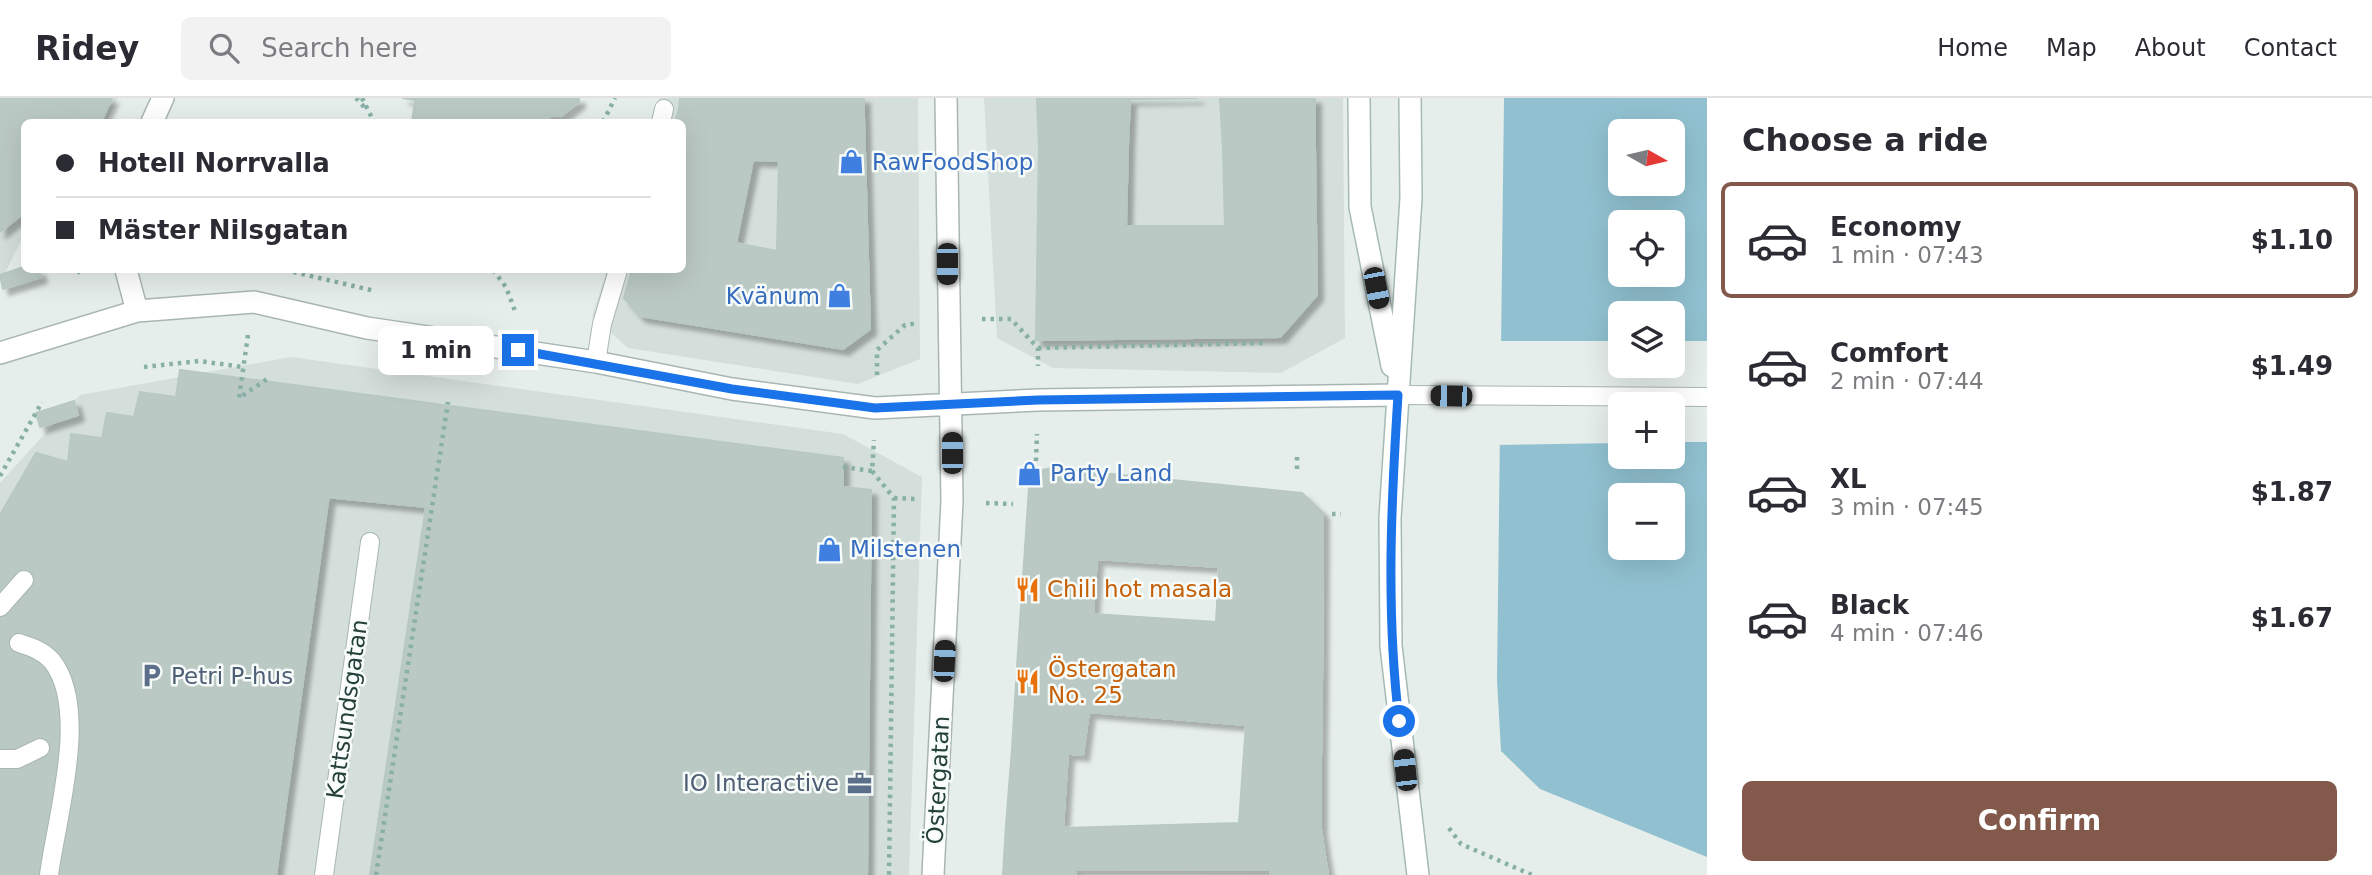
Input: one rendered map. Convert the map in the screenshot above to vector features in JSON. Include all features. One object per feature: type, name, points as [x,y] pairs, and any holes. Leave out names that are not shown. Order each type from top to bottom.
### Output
[{"type":"street","points":[[153,119],[163,98]]},
{"type":"street","name":"Östergatan","points":[[933,875],[952,501],[946,98]]},
{"type":"street","points":[[1359,98],[1360,207],[1398,395]]},
{"type":"street","points":[[1410,98],[1410,198],[1390,518],[1391,646],[1418,875]]},
{"type":"street","points":[[127,273],[137,311]]},
{"type":"street","points":[[0,353],[137,311],[254,302],[367,328],[596,362],[732,389],[875,408],[1038,400],[1398,395]]},
{"type":"lane","points":[[596,362],[602,324],[617,273]]},
{"type":"lane","points":[[1398,395],[1707,397]]},
{"type":"lane","name":"Kattsundsgatan","points":[[324,875],[370,542]]},
{"type":"lane","points":[[0,607],[24,580]]},
{"type":"lane","points":[[19,643],[39,650],[53,662],[67,695],[69,750],[49,875]]},
{"type":"lane","points":[[0,759],[17,760],[40,748]]},
{"type":"path","points":[[356,98],[365,107]]},
{"type":"path","points":[[362,98],[372,119]]},
{"type":"path","points":[[604,119],[615,98]]},
{"type":"path","points":[[298,273],[375,291]]},
{"type":"path","points":[[495,273],[506,287],[514,312]]},
{"type":"path","points":[[1038,348],[1264,343]]},
{"type":"path","points":[[144,367],[199,362],[243,367]]},
{"type":"path","points":[[241,378],[239,398],[270,377]]},
{"type":"path","points":[[0,476],[42,402]]},
{"type":"path","points":[[376,875],[448,402]]},
{"type":"path","points":[[1297,456],[1297,468]]},
{"type":"path","points":[[872,471],[894,498],[889,875]]},
{"type":"path","points":[[1332,514],[1341,514]]},
{"type":"path","points":[[1441,820],[1461,844],[1532,875]]},
{"type":"shaded area","points":[[0,98],[118,98],[108,119],[21,119],[21,241],[0,283]]},
{"type":"shaded area","points":[[659,98],[918,98],[920,359],[858,384],[628,348],[592,316],[606,273],[686,273],[686,119],[655,119]]},
{"type":"shaded area","points":[[984,98],[1343,98],[1345,338],[1281,373],[1053,368],[997,338]]},
{"type":"shaded area","points":[[291,357],[843,434],[922,477],[909,875],[0,875],[0,483],[80,395]]},
{"type":"water","points":[[1504,98],[1707,98],[1707,857],[1540,789],[1501,751],[1497,680]]},
{"type":"pier","points":[[1497,341],[1608,341],[1608,378],[1685,378],[1685,341],[1707,341],[1707,442],[1685,442],[1685,392],[1608,392],[1608,443],[1496,445]]},
{"type":"building","points":[[0,98],[40,98],[92,119],[21,119],[21,215],[0,232]]},
{"type":"building","points":[[40,98],[112,98],[102,119],[93,119]]},
{"type":"building","points":[[402,98],[579,98],[579,102],[561,116],[550,115],[550,119],[412,119],[415,100]]},
{"type":"building","points":[[680,98],[864,98],[864,116],[679,109]]},
{"type":"building","points":[[1037,98],[1198,98],[1130,99],[1128,146],[1039,147]]},
{"type":"building","points":[[1220,98],[1315,98],[1315,149],[1223,149]]},
{"type":"building","points":[[679,109],[864,116],[870,329],[843,349],[640,316],[624,298],[631,273],[686,273],[686,119],[676,119]],"holes":[[[753,160],[779,161],[777,251],[736,243]]]},
{"type":"building","points":[[1128,146],[1126,226],[1225,226],[1223,149],[1315,149],[1317,295],[1280,337],[1036,340],[1039,147]]},
{"type":"building","points":[[21,268],[21,273],[40,273],[41,277],[3,289],[0,275]]},
{"type":"building","points":[[180,370],[843,458],[843,487],[871,490],[867,875],[795,875],[801,837],[471,790],[459,875],[370,875],[426,507],[327,497],[332,473],[164,449],[159,476],[119,470],[124,441],[102,438],[107,413],[134,417],[140,392],[176,397]],"holes":[[[508,521],[787,560],[764,723],[485,684]]]},
{"type":"building","points":[[74,401],[78,415],[40,427],[36,413]]},
{"type":"building","name":"Petri P-hus","points":[[71,434],[124,441],[119,470],[159,476],[164,449],[332,473],[276,875],[31,875],[40,855],[0,837],[0,515],[36,453],[68,462]]},
{"type":"building","points":[[1051,468],[1302,493],[1323,513],[1322,687],[1017,667],[1030,473]],"holes":[[[1097,559],[1219,567],[1216,622],[1093,614]]]},
{"type":"building","points":[[508,521],[787,560],[764,723],[485,684]]},
{"type":"building","points":[[1017,667],[1322,687],[1321,757],[1244,751],[1246,725],[1089,712],[1083,755],[1012,749]]},
{"type":"building","points":[[1012,749],[1068,753],[1063,828],[1006,825]]},
{"type":"building","points":[[1244,751],[1321,757],[1321,830],[1239,823]]},
{"type":"building","points":[[471,790],[801,837],[795,875],[459,875]]},
{"type":"building","points":[[1239,823],[1321,830],[1328,875],[1271,875],[1270,870],[1076,869],[1076,875],[1003,875],[1006,825],[1063,828]]},
{"type":"building","points":[[0,837],[40,855],[31,875],[0,875]]},
{"type":"place","name":"RawFoodShop","points":[[852,162]]},
{"type":"place","name":"Kvänum","points":[[840,296]]},
{"type":"place","name":"Party Land","points":[[1030,473]]},
{"type":"place","name":"Milstenen","points":[[830,549]]},
{"type":"place","name":"Chili hot masala","points":[[1027,589]]},
{"type":"place","name":"Petri P-hus","points":[[151,676]]},
{"type":"place","name":"Östergatan No. 25","points":[[1028,682]]},
{"type":"place","name":"IO Interactive","points":[[859,783]]},
{"type":"route","points":[[518,350],[596,362],[732,389],[875,408],[1038,400],[1296,399],[1398,395],[1390,518],[1391,646],[1399,721]]}]
